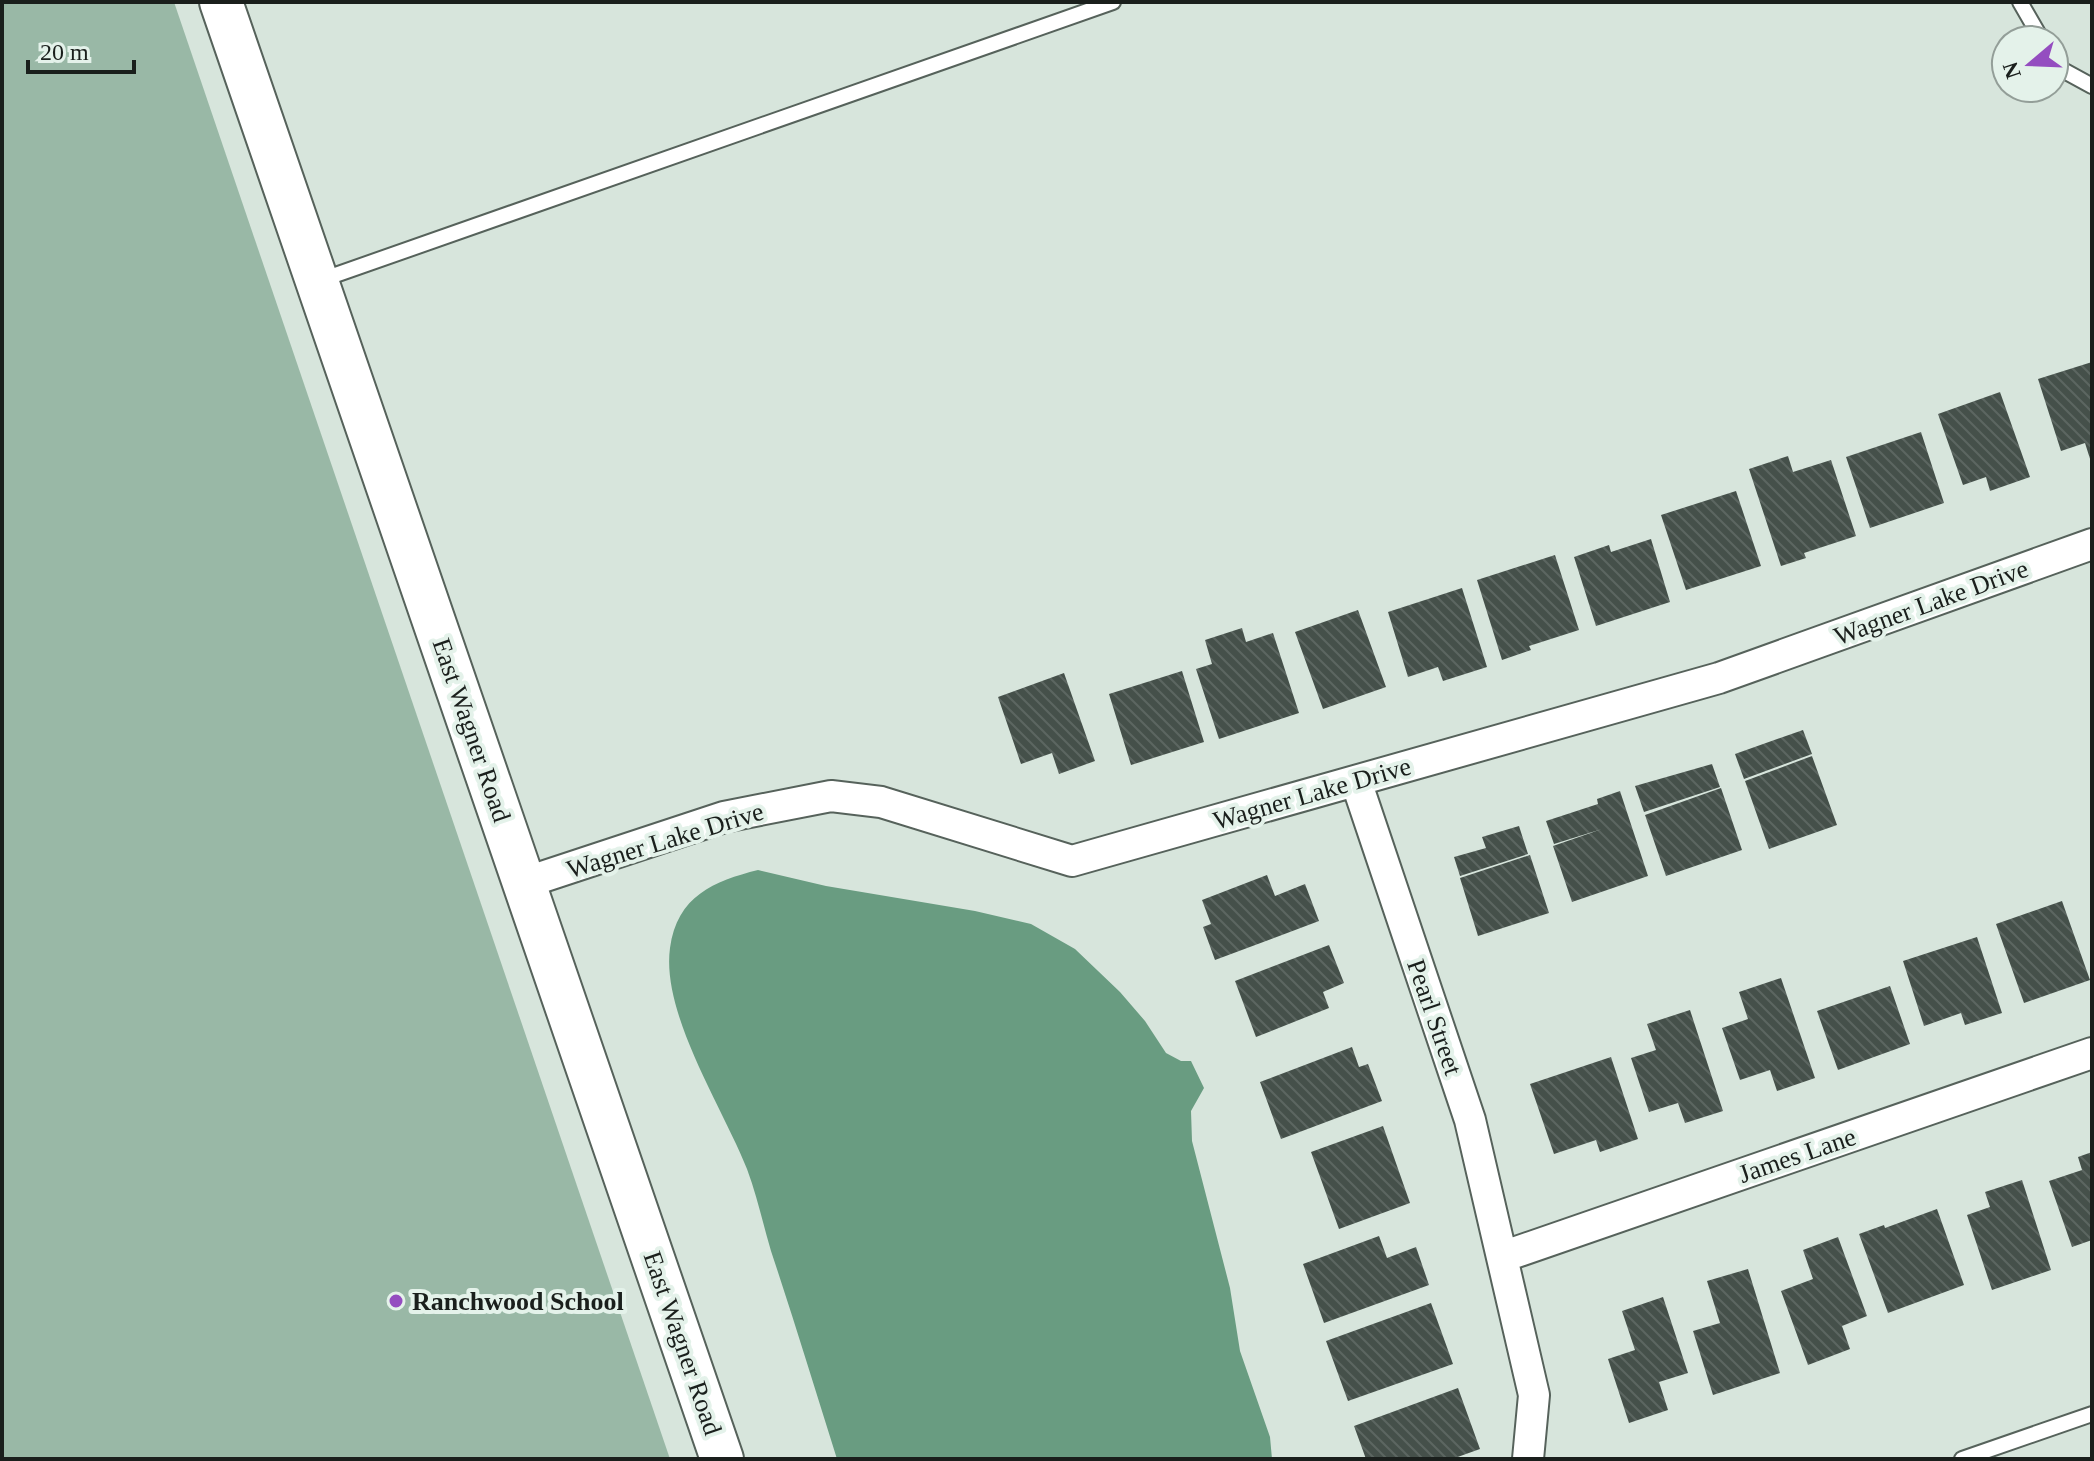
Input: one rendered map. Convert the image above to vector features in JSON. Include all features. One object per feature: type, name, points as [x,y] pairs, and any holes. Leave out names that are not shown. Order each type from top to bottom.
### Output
[{"type":"street","name":"East Wagner Road","points":[[221,2],[722,1459]]},
{"type":"street","name":"Wagner Lake Drive","points":[[524,883],[724,817],[831,796],[881,802],[1072,861],[1719,678],[2092,544]]},
{"type":"street","name":"Pearl Street","points":[[1356,781],[1470,1120],[1534,1395],[1528,1459]]},
{"type":"street","name":"James Lane","points":[[1502,1257],[2092,1053]]},
{"type":"lane","points":[[317,281],[1113,2]]},
{"type":"lane","points":[[2020,2],[2033,24]]},
{"type":"lane","points":[[2070,74],[2092,86]]},
{"type":"lane","points":[[1962,1459],[2092,1414]]},
{"type":"shaded area","points":[[2,2],[174,2],[670,1459],[2,1459]]},
{"type":"shaded area","points":[[758,870],[826,886],[975,911],[1031,924],[1075,949],[1120,992],[1145,1021],[1166,1053],[1181,1061],[1191,1061],[1204,1088],[1191,1111],[1192,1141],[1230,1288],[1240,1351],[1270,1437],[1272,1459],[837,1459],[751,1179],[684,1031],[670,974],[674,930],[689,903],[713,886]]},
{"type":"building","points":[[2092,362],[2091,462],[2085,443],[2061,451],[2038,379]]},
{"type":"building","points":[[2000,392],[2030,477],[1990,491],[1986,477],[1963,485],[1938,414]]},
{"type":"building","points":[[1921,432],[1944,503],[1870,528],[1846,457]]},
{"type":"building","points":[[1788,456],[1793,472],[1831,460],[1856,536],[1804,553],[1806,558],[1781,566],[1749,469]]},
{"type":"building","points":[[1736,491],[1761,566],[1686,590],[1661,515]]},
{"type":"building","points":[[1651,539],[1670,602],[1596,626],[1574,557],[1609,545],[1611,552]]},
{"type":"building","points":[[1555,555],[1579,630],[1529,646],[1531,650],[1502,660],[1477,580]]},
{"type":"building","points":[[1462,588],[1487,667],[1443,681],[1438,667],[1408,677],[1388,612]]},
{"type":"building","points":[[1358,610],[1386,687],[1323,709],[1295,632]]},
{"type":"building","points":[[1242,628],[1246,642],[1273,633],[1299,713],[1219,739],[1196,669],[1212,664],[1205,640]]},
{"type":"building","points":[[1182,671],[1204,742],[1131,765],[1109,694]]},
{"type":"building","points":[[1064,673],[1095,761],[1059,774],[1052,753],[1021,764],[998,697]]},
{"type":"building","points":[[1803,730],[1812,754],[1744,779],[1735,754]]},
{"type":"building","points":[[1812,756],[1837,825],[1769,849],[1745,781]]},
{"type":"building","points":[[1712,764],[1720,787],[1644,812],[1635,786]]},
{"type":"building","points":[[1721,788],[1742,850],[1666,876],[1645,815]]},
{"type":"building","points":[[1620,791],[1648,876],[1572,902],[1553,846],[1602,829],[1554,844],[1546,821],[1598,804],[1597,799]]},
{"type":"building","points":[[1519,826],[1528,854],[1460,876],[1454,857],[1486,848],[1482,837]]},
{"type":"building","points":[[1530,855],[1549,913],[1478,936],[1460,878]]},
{"type":"building","points":[[1267,875],[1275,896],[1305,884],[1319,921],[1215,960],[1203,927],[1211,924],[1202,900]]},
{"type":"building","points":[[2062,901],[2090,980],[2024,1003],[1996,924]]},
{"type":"building","points":[[1977,937],[2002,1013],[1965,1025],[1961,1013],[1924,1026],[1903,961]]},
{"type":"building","points":[[1329,945],[1344,983],[1323,992],[1329,1008],[1256,1037],[1235,981]]},
{"type":"building","points":[[1781,978],[1815,1078],[1777,1091],[1770,1070],[1740,1080],[1722,1028],[1748,1019],[1739,992]]},
{"type":"building","points":[[1890,986],[1910,1044],[1838,1070],[1817,1011]]},
{"type":"building","points":[[1690,1010],[1723,1111],[1685,1123],[1678,1103],[1649,1112],[1631,1058],[1656,1050],[1647,1024]]},
{"type":"building","points":[[1352,1047],[1359,1067],[1368,1064],[1382,1101],[1281,1139],[1260,1082]]},
{"type":"building","points":[[1611,1057],[1638,1139],[1600,1152],[1596,1140],[1554,1154],[1530,1084]]},
{"type":"building","points":[[1383,1126],[1410,1203],[1339,1229],[1311,1152]]},
{"type":"building","points":[[2092,1152],[2092,1240],[2072,1247],[2049,1181],[2082,1170],[2078,1157]]},
{"type":"building","points":[[2022,1180],[2051,1270],[1992,1290],[1967,1215],[1990,1207],[1985,1192]]},
{"type":"building","points":[[1937,1209],[1964,1285],[1888,1313],[1859,1234]]},
{"type":"building","points":[[1379,1236],[1387,1258],[1416,1247],[1429,1285],[1324,1323],[1303,1264]]},
{"type":"building","points":[[1838,1237],[1867,1316],[1842,1326],[1850,1349],[1808,1365],[1781,1291],[1813,1279],[1803,1250]]},
{"type":"building","points":[[1748,1269],[1780,1373],[1713,1395],[1693,1331],[1720,1323],[1707,1281]]},
{"type":"building","points":[[1663,1297],[1688,1373],[1659,1382],[1668,1410],[1629,1423],[1608,1359],[1635,1350],[1622,1311]]},
{"type":"building","points":[[1431,1303],[1453,1364],[1348,1401],[1326,1341]]},
{"type":"building","points":[[1458,1388],[1480,1449],[1452,1459],[1366,1459],[1354,1426]]},
{"type":"place","name":"Ranchwood School","points":[[396,1301]]}]
